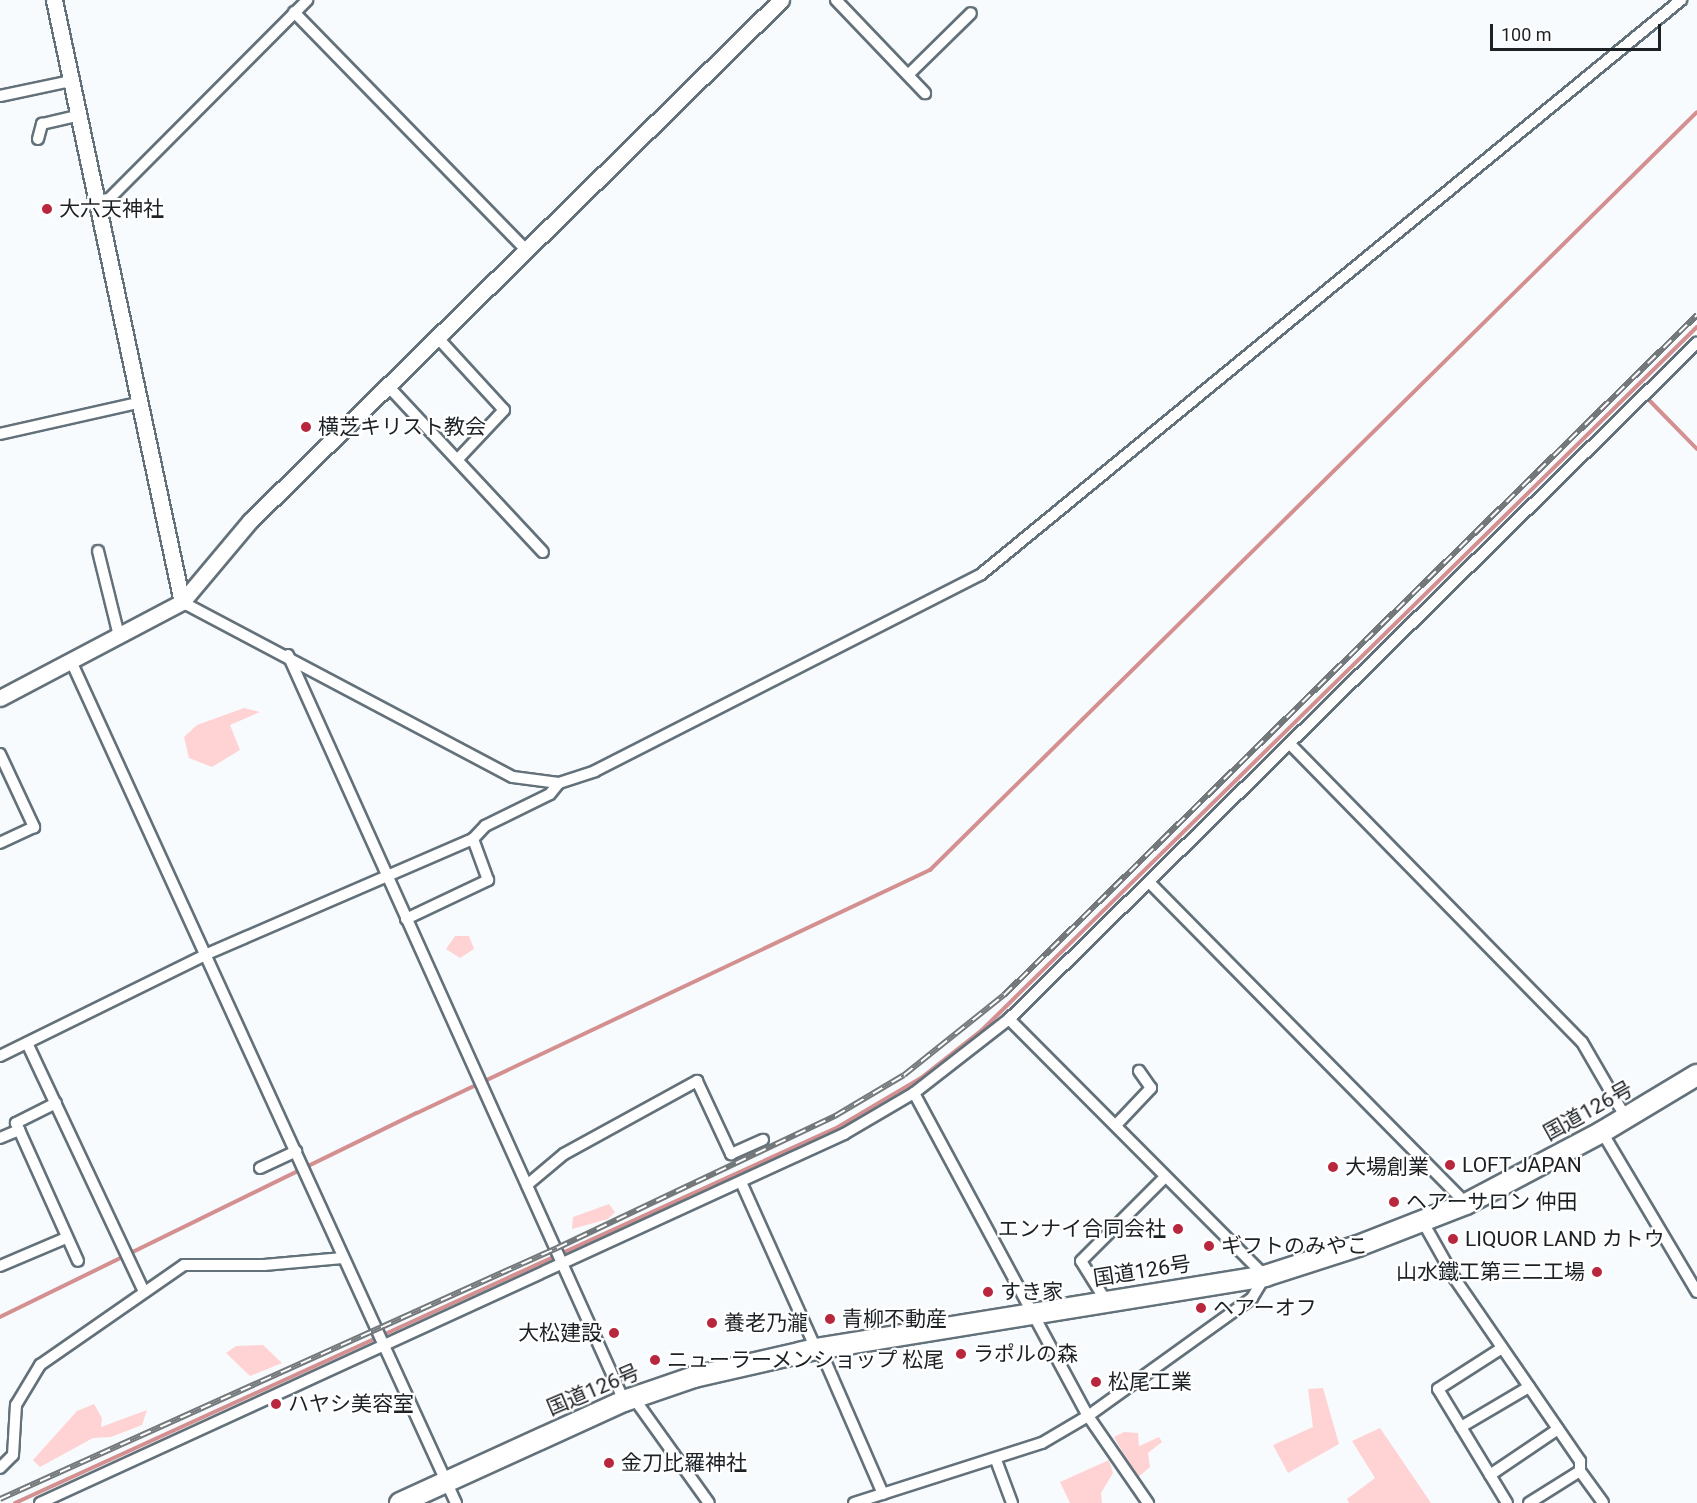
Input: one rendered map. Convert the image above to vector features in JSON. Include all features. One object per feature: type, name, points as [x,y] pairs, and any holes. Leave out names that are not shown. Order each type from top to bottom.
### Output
[{"type":"highway","name":"国道126号","points":[[400,1503],[629,1399],[694,1377],[818,1349],[1265,1276],[1424,1224],[1602,1132],[1697,1074]]},
{"type":"street","points":[[54,0],[182,602]]},
{"type":"street","points":[[96,201],[109,199],[307,0]]},
{"type":"street","points":[[0,698],[182,602],[250,521],[781,0]]},
{"type":"street","points":[[182,602],[288,655],[513,777],[559,783],[595,771],[980,575],[1681,0]]},
{"type":"street","points":[[842,2],[925,93]]},
{"type":"street","points":[[294,12],[526,250]]},
{"type":"street","points":[[908,75],[971,13]]},
{"type":"street","points":[[0,96],[71,81]]},
{"type":"street","points":[[38,140],[42,124],[78,116]]},
{"type":"street","points":[[437,338],[504,410],[458,459]]},
{"type":"street","points":[[40,1503],[562,1259],[741,1182],[844,1134],[914,1093],[1009,1019],[1697,343]]},
{"type":"street","points":[[388,386],[543,552]]},
{"type":"street","points":[[0,434],[138,403]]},
{"type":"street","points":[[98,551],[119,636]]},
{"type":"street","points":[[288,655],[527,1185],[629,1399],[709,1503]]},
{"type":"street","points":[[71,661],[207,954],[382,1345],[456,1503]]},
{"type":"street","points":[[1290,744],[1582,1042],[1626,1118]]},
{"type":"street","points":[[0,754],[34,827],[0,843]]},
{"type":"street","points":[[0,1056],[207,954],[473,839],[485,826],[550,794],[559,783]]},
{"type":"street","points":[[406,919],[488,880],[473,839]]},
{"type":"street","points":[[1149,882],[1466,1204]]},
{"type":"street","points":[[854,1503],[996,1460],[1042,1443],[1088,1416],[1252,1298],[1265,1276],[1009,1019]]},
{"type":"street","points":[[27,1043],[144,1293]]},
{"type":"street","points":[[1116,1125],[1152,1088],[1140,1071]]},
{"type":"street","points":[[527,1185],[564,1154],[697,1081],[731,1154],[763,1140]]},
{"type":"street","points":[[914,1093],[1036,1314],[1088,1416],[1148,1503]]},
{"type":"street","points":[[56,1103],[16,1123],[78,1261]]},
{"type":"street","points":[[0,1138],[19,1130]]},
{"type":"street","points":[[1602,1132],[1697,1292]]},
{"type":"street","points":[[260,1168],[296,1151]]},
{"type":"street","points":[[1106,1301],[1080,1261],[1165,1177]]},
{"type":"street","points":[[741,1182],[883,1494]]},
{"type":"street","points":[[1424,1224],[1455,1279],[1580,1461],[1580,1471],[1603,1503]]},
{"type":"street","points":[[0,1266],[66,1238]]},
{"type":"street","points":[[0,1468],[15,1448],[16,1405],[40,1365],[184,1265],[264,1265],[343,1257]]},
{"type":"street","points":[[1502,1348],[1438,1389],[1508,1503]]},
{"type":"street","points":[[1461,1427],[1529,1387]]},
{"type":"street","points":[[1490,1475],[1558,1429]]},
{"type":"street","points":[[996,1460],[1012,1503]]},
{"type":"street","points":[[1529,1503],[1580,1471]]},
{"type":"shaded area","points":[[244,708],[260,712],[230,725],[240,750],[212,767],[189,758],[184,737],[197,725]]},
{"type":"shaded area","points":[[455,936],[469,936],[474,949],[460,958],[446,949]]},
{"type":"shaded area","points":[[609,1204],[615,1212],[608,1219],[572,1229],[573,1217]]},
{"type":"shaded area","points":[[263,1345],[282,1363],[250,1376],[226,1353],[236,1346]]},
{"type":"shaded area","points":[[1323,1388],[1339,1444],[1288,1473],[1273,1445],[1313,1427],[1308,1389]]},
{"type":"shaded area","points":[[94,1404],[102,1418],[101,1427],[147,1410],[142,1425],[111,1437],[93,1438],[40,1467],[33,1460],[77,1411]]},
{"type":"shaded area","points":[[1380,1428],[1431,1503],[1349,1503],[1347,1499],[1375,1478],[1352,1441]]},
{"type":"shaded area","points":[[1124,1432],[1138,1433],[1139,1446],[1159,1437],[1162,1442],[1148,1453],[1150,1467],[1137,1478],[1114,1437]]},
{"type":"shaded area","points":[[1109,1460],[1113,1473],[1101,1493],[1102,1503],[1070,1503],[1060,1482]]},
{"type":"waterway","points":[[0,1317],[417,1113],[930,870],[1697,112]]},
{"type":"waterway","points":[[15,1503],[838,1127],[921,1078],[982,1030],[1697,327]]},
{"type":"waterway","points":[[1650,401],[1697,449]]},
{"type":"railway","points":[[0,1499],[557,1248],[835,1116],[904,1075],[1004,995],[1697,315]]},
{"type":"place","name":"大六天神社","points":[[47,209]]},
{"type":"place","name":"横芝キリスト教会","points":[[306,427]]},
{"type":"place","name":"LOFT JAPAN","points":[[1450,1165]]},
{"type":"place","name":"大場創業","points":[[1333,1167]]},
{"type":"place","name":"ヘアーサロン 仲田","points":[[1394,1202]]},
{"type":"place","name":"エンナイ合同会社","points":[[1178,1229]]},
{"type":"place","name":"LIQUOR LAND カトウ","points":[[1453,1239]]},
{"type":"place","name":"ギフトのみやこ","points":[[1209,1246]]},
{"type":"place","name":"山水鐵工第三二工場","points":[[1597,1272]]},
{"type":"place","name":"すき家","points":[[988,1292]]},
{"type":"place","name":"ヘアーオフ","points":[[1201,1308]]},
{"type":"place","name":"青柳不動産","points":[[830,1319]]},
{"type":"place","name":"養老乃瀧","points":[[712,1323]]},
{"type":"place","name":"大松建設","points":[[614,1333]]},
{"type":"place","name":"ラポルの森","points":[[961,1354]]},
{"type":"place","name":"ニューラーメンショップ 松尾","points":[[655,1360]]},
{"type":"place","name":"松尾工業","points":[[1096,1382]]},
{"type":"place","name":"ハヤシ美容室","points":[[276,1404]]},
{"type":"place","name":"金刀比羅神社","points":[[609,1463]]}]
